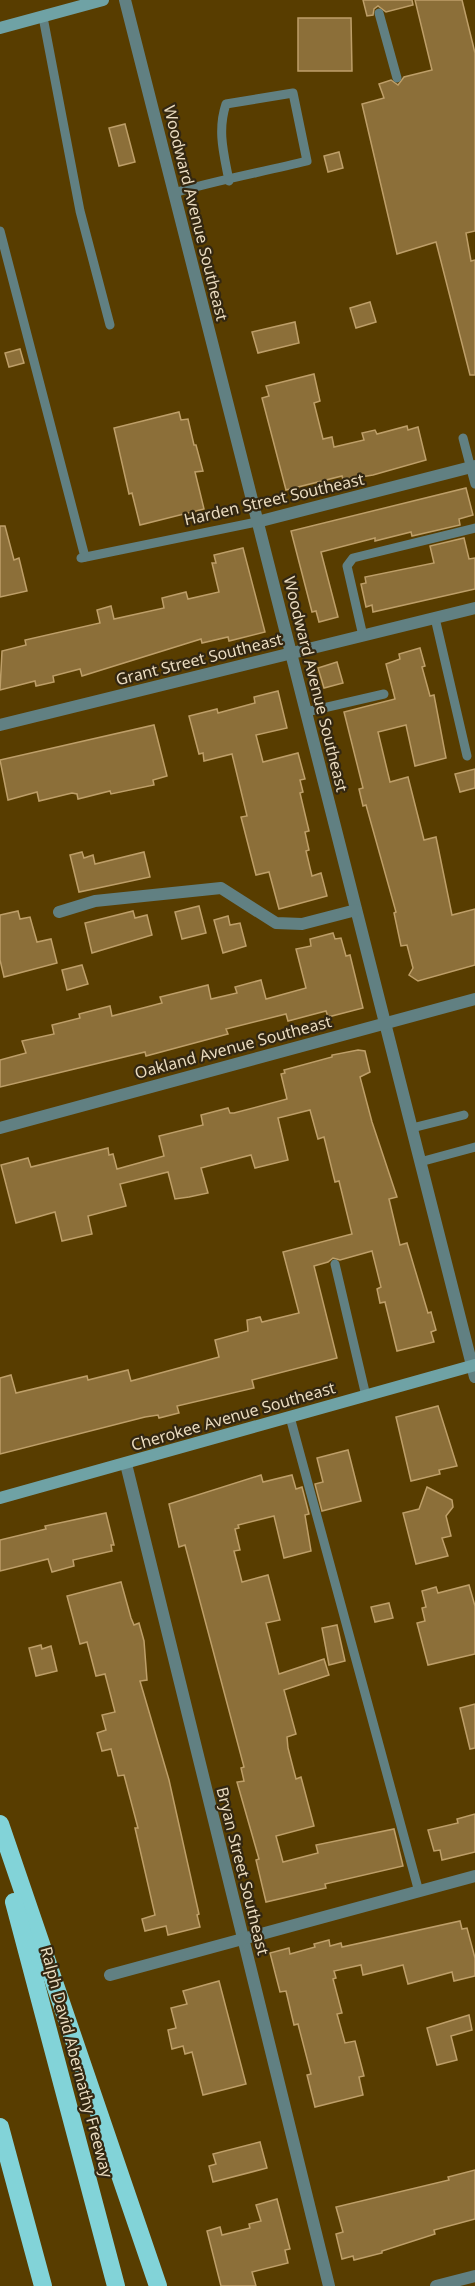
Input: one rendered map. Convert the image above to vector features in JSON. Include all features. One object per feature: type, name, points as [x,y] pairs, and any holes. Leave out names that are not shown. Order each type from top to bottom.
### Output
[{"type":"highway","points":[[0,1824],[158,2286]]},
{"type":"highway","name":"Ralph David Abernathy Freeway","points":[[0,1848],[116,2286]]},
{"type":"highway","points":[[0,2127],[42,2286]]},
{"type":"street","points":[[0,28],[103,0]]},
{"type":"street","name":"Woodward Avenue Southeast","points":[[125,0],[474,1369]]},
{"type":"street","name":"Harden Street Southeast","points":[[257,522],[473,466]]},
{"type":"street","name":"Grant Street Southeast","points":[[0,725],[475,608]]},
{"type":"street","points":[[60,912],[95,901],[220,888],[276,923],[302,924],[356,910]]},
{"type":"street","name":"Oakland Avenue Southeast","points":[[0,1128],[475,999]]},
{"type":"street","name":"Cherokee Avenue Southeast","points":[[0,1498],[366,1396],[474,1369]]},
{"type":"street","name":"Bryan Street Southeast","points":[[126,1464],[329,2286]]},
{"type":"street","points":[[110,1975],[475,1876]]},
{"type":"street","points":[[436,2286],[475,2276]]},
{"type":"lane","points":[[379,13],[397,78]]},
{"type":"lane","points":[[43,17],[80,211],[110,325]]},
{"type":"lane","points":[[174,193],[229,181],[307,161],[293,93],[226,104],[221,119],[220,137],[229,181]]},
{"type":"lane","name":"Harden Street Southeast","points":[[0,231],[82,558],[257,522]]},
{"type":"lane","points":[[463,438],[473,466],[475,484]]},
{"type":"lane","points":[[363,636],[347,566],[353,558],[475,528]]},
{"type":"lane","points":[[435,618],[467,756]]},
{"type":"lane","points":[[306,712],[384,694]]},
{"type":"lane","points":[[412,1128],[464,1115]]},
{"type":"lane","points":[[420,1162],[475,1147]]},
{"type":"lane","points":[[335,1264],[366,1396]]},
{"type":"lane","points":[[290,1417],[419,1892]]},
{"type":"building","points":[[363,0],[412,0],[413,5],[386,12],[378,6],[374,9],[373,15],[367,16]]},
{"type":"building","points":[[415,0],[462,0],[475,53],[475,231],[466,233],[471,261],[475,260],[475,375],[470,375],[436,242],[397,254],[362,104],[384,98],[379,84],[391,80],[398,85],[404,77],[432,70]]},
{"type":"building","points":[[298,18],[351,18],[352,71],[298,71]]},
{"type":"building","points":[[125,124],[135,162],[119,166],[109,128]]},
{"type":"building","points":[[339,152],[343,168],[328,172],[324,156]]},
{"type":"building","points":[[370,302],[376,322],[356,328],[350,308]]},
{"type":"building","points":[[295,322],[299,343],[258,353],[252,332]]},
{"type":"building","points":[[20,349],[24,363],[9,367],[5,353]]},
{"type":"building","points":[[314,374],[320,401],[314,403],[323,439],[332,437],[334,447],[364,440],[362,433],[375,430],[377,434],[407,426],[408,430],[418,427],[426,460],[373,475],[343,480],[342,476],[286,490],[262,398],[269,396],[266,386]]},
{"type":"building","points":[[179,412],[181,420],[188,419],[203,471],[195,472],[204,509],[140,525],[132,493],[129,494],[114,428]]},
{"type":"building","points":[[466,488],[473,515],[459,519],[460,525],[412,536],[411,532],[375,541],[375,538],[321,552],[338,617],[319,622],[316,611],[312,612],[291,531]]},
{"type":"building","points":[[0,526],[5,526],[14,560],[19,558],[27,591],[0,597]]},
{"type":"building","points":[[464,538],[469,559],[475,558],[475,589],[373,612],[372,605],[366,607],[361,584],[366,583],[365,577],[434,563],[430,546]]},
{"type":"building","points":[[243,548],[265,632],[229,641],[228,637],[202,643],[201,639],[82,676],[80,669],[53,676],[54,682],[36,686],[35,681],[0,690],[2,651],[26,645],[25,640],[100,623],[97,610],[111,606],[114,619],[164,608],[162,598],[186,592],[188,599],[219,592],[212,563],[216,563],[214,555]]},
{"type":"building","points":[[420,648],[425,666],[422,667],[430,696],[434,695],[446,758],[415,766],[406,725],[378,732],[390,782],[408,777],[424,840],[436,837],[452,915],[475,909],[475,965],[418,981],[409,975],[413,968],[407,945],[401,946],[394,913],[396,912],[366,805],[363,806],[359,789],[363,788],[344,712],[395,699],[386,664],[400,659],[399,654]]},
{"type":"building","points":[[337,662],[343,683],[324,688],[318,668]]},
{"type":"building","points":[[278,691],[287,728],[256,735],[263,762],[298,753],[305,779],[300,780],[303,792],[300,793],[309,831],[305,832],[309,850],[306,851],[312,876],[321,873],[327,896],[279,909],[269,872],[256,875],[241,817],[247,816],[232,754],[204,761],[203,753],[199,754],[189,716],[217,709],[218,713],[255,703],[254,697]]},
{"type":"building","points":[[154,725],[167,776],[153,780],[154,785],[111,794],[110,791],[78,799],[77,794],[72,793],[39,801],[37,792],[8,800],[0,760]]},
{"type":"building","points":[[475,769],[475,788],[460,792],[455,774]]},
{"type":"building","points":[[82,852],[84,858],[93,855],[95,864],[144,852],[150,877],[79,892],[70,855]]},
{"type":"building","points":[[199,906],[206,933],[182,939],[175,912]]},
{"type":"building","points":[[18,911],[20,919],[30,917],[37,942],[51,939],[57,963],[4,977],[0,960],[0,915]]},
{"type":"building","points":[[133,911],[135,918],[147,915],[152,935],[92,953],[85,923]]},
{"type":"building","points":[[228,916],[230,925],[240,923],[246,946],[223,953],[214,920]]},
{"type":"building","points":[[333,933],[335,939],[341,938],[346,956],[350,955],[363,1008],[328,1017],[326,1011],[288,1021],[286,1014],[226,1029],[228,1034],[146,1056],[145,1052],[0,1087],[0,1060],[26,1053],[22,1041],[54,1034],[52,1025],[80,1018],[79,1014],[110,1006],[112,1016],[162,1003],[160,997],[208,985],[211,999],[237,993],[235,987],[261,980],[266,999],[306,988],[296,949],[311,946],[310,939]]},
{"type":"building","points":[[82,965],[88,984],[67,990],[62,970]]},
{"type":"building","points":[[358,1050],[365,1051],[370,1072],[360,1077],[397,1197],[389,1199],[400,1245],[407,1243],[428,1313],[431,1312],[436,1330],[431,1332],[434,1342],[397,1351],[385,1302],[380,1303],[377,1289],[381,1287],[372,1251],[340,1260],[333,1258],[314,1266],[337,1358],[252,1380],[254,1388],[177,1406],[179,1413],[159,1418],[158,1415],[145,1417],[0,1454],[0,1378],[11,1375],[16,1393],[87,1376],[88,1380],[128,1370],[131,1381],[219,1357],[215,1340],[248,1331],[247,1320],[260,1317],[262,1322],[299,1313],[283,1252],[352,1234],[339,1181],[335,1182],[324,1137],[318,1139],[310,1110],[278,1118],[288,1160],[255,1168],[251,1155],[201,1168],[208,1193],[175,1199],[168,1172],[120,1184],[126,1206],[88,1216],[92,1234],[62,1241],[55,1212],[16,1223],[1,1165],[28,1158],[31,1167],[108,1148],[109,1155],[113,1154],[117,1169],[164,1156],[159,1136],[203,1125],[201,1115],[228,1108],[230,1113],[234,1113],[287,1099],[281,1074],[285,1073],[284,1070],[332,1057],[332,1055]]},
{"type":"building","points":[[438,1406],[457,1466],[439,1470],[440,1474],[411,1481],[396,1417]]},
{"type":"building","points":[[348,1450],[361,1501],[322,1511],[315,1484],[323,1482],[317,1458]]},
{"type":"building","points":[[261,1475],[263,1482],[292,1475],[296,1489],[302,1487],[309,1514],[305,1515],[311,1551],[284,1558],[274,1516],[238,1525],[239,1528],[235,1529],[240,1550],[234,1551],[242,1582],[268,1575],[280,1620],[266,1623],[279,1674],[324,1659],[329,1675],[284,1690],[296,1734],[287,1737],[288,1748],[296,1779],[301,1777],[314,1826],[276,1836],[283,1862],[318,1853],[316,1845],[394,1829],[403,1866],[325,1884],[326,1888],[266,1902],[256,1860],[259,1859],[237,1782],[244,1781],[241,1768],[244,1767],[185,1545],[179,1547],[169,1504]]},
{"type":"building","points":[[427,1487],[452,1500],[453,1507],[446,1516],[451,1536],[442,1538],[448,1556],[416,1564],[403,1513],[419,1509]]},
{"type":"building","points":[[106,1513],[114,1545],[111,1545],[112,1551],[73,1560],[74,1566],[52,1572],[48,1559],[0,1571],[0,1540],[46,1529],[45,1526]]},
{"type":"building","points":[[121,1582],[131,1618],[134,1625],[139,1623],[144,1641],[147,1680],[140,1681],[169,1780],[199,1914],[197,1915],[200,1927],[168,1935],[166,1926],[145,1931],[142,1919],[155,1915],[135,1828],[138,1828],[124,1775],[118,1776],[111,1749],[102,1751],[97,1733],[106,1730],[102,1715],[115,1712],[105,1674],[96,1676],[87,1642],[80,1644],[67,1596]]},
{"type":"building","points":[[469,1585],[475,1606],[475,1654],[428,1665],[417,1623],[425,1621],[422,1608],[426,1607],[422,1591],[436,1587],[438,1593]]},
{"type":"building","points":[[389,1603],[393,1618],[375,1622],[371,1607]]},
{"type":"building","points":[[337,1625],[345,1661],[329,1665],[322,1628]]},
{"type":"building","points":[[41,1645],[42,1649],[51,1646],[57,1671],[36,1676],[29,1648]]},
{"type":"building","points":[[475,1704],[475,1748],[470,1749],[460,1708]]},
{"type":"building","points":[[475,1814],[475,1852],[442,1860],[440,1850],[434,1851],[428,1830],[458,1823],[457,1819]]},
{"type":"building","points":[[460,1921],[462,1929],[467,1928],[475,1958],[475,1976],[454,1981],[452,1972],[408,1984],[403,1965],[363,1975],[361,1965],[334,1971],[336,1978],[333,1979],[342,2013],[337,2014],[345,2043],[355,2041],[364,2076],[359,2077],[363,2095],[315,2107],[307,2075],[311,2074],[298,2024],[294,2025],[286,1991],[280,1992],[270,1953],[289,1948],[290,1954],[315,1947],[314,1944],[329,1940],[330,1946],[341,1943],[342,1947]]},
{"type":"building","points":[[219,1981],[246,2084],[203,2095],[192,2052],[185,2054],[183,2046],[172,2049],[168,2030],[176,2028],[171,2008],[187,2004],[183,1991]]},
{"type":"building","points":[[469,2015],[472,2030],[451,2036],[457,2060],[437,2065],[427,2028]]},
{"type":"building","points":[[260,2142],[267,2168],[213,2182],[209,2166],[216,2164],[213,2154]]},
{"type":"building","points":[[475,2170],[475,2219],[434,2230],[435,2234],[382,2251],[382,2253],[354,2260],[353,2256],[342,2259],[336,2234],[343,2232],[336,2207],[449,2180],[448,2177]]},
{"type":"building","points":[[277,2199],[290,2249],[285,2250],[288,2263],[252,2272],[256,2286],[221,2286],[207,2231],[220,2227],[222,2235],[250,2228],[249,2224],[261,2221],[256,2205]]}]
